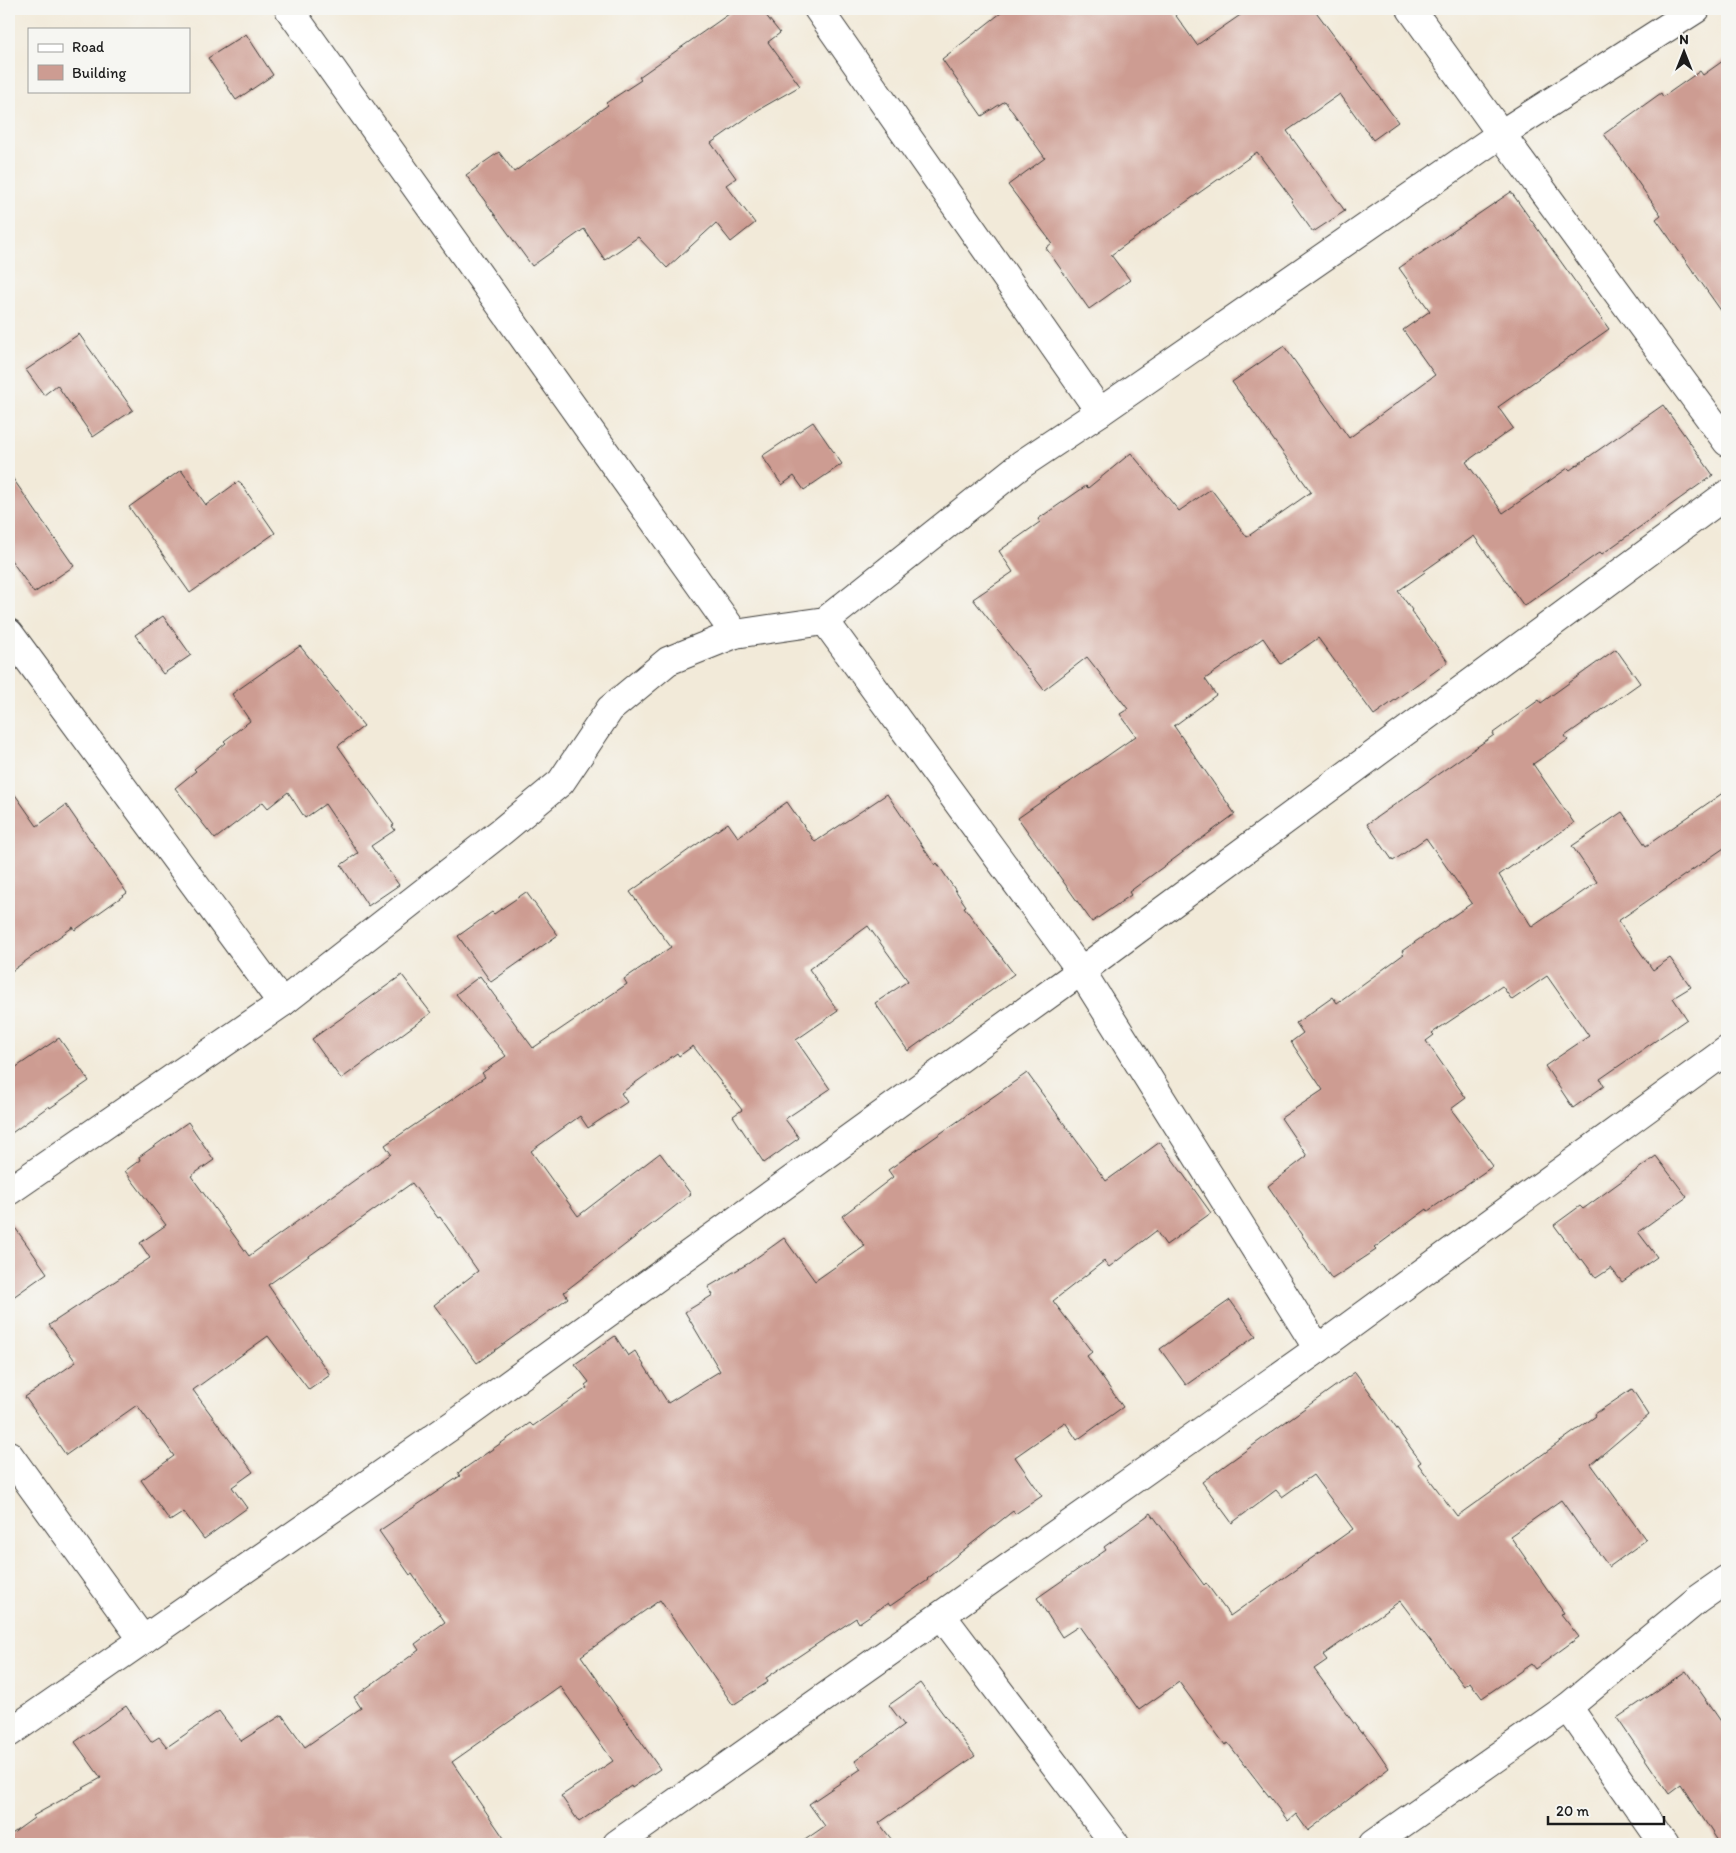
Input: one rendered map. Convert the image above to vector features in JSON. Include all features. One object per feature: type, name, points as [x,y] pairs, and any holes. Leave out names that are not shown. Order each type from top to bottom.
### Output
[{"type":"street","points":[[289,9],[735,634]]},
{"type":"street","points":[[818,9],[1100,412]]},
{"type":"street","points":[[1411,9],[1500,134],[1727,442]]},
{"type":"street","points":[[9,1191],[282,1003],[494,837],[561,782],[610,709],[668,661],[735,634],[825,621],[1022,464],[1100,412],[1500,134],[1696,9]]},
{"type":"street","points":[[9,1733],[462,1418],[1081,971],[1727,494]]},
{"type":"street","points":[[825,621],[1081,971],[1318,1349]]},
{"type":"street","points":[[9,633],[282,1003]]},
{"type":"street","points":[[617,1844],[1318,1349],[1727,1050]]},
{"type":"street","points":[[9,1455],[143,1640]]},
{"type":"street","points":[[1373,1844],[1568,1708],[1697,1600],[1727,1579]]},
{"type":"street","points":[[942,1616],[1115,1844]]},
{"type":"street","points":[[1568,1708],[1664,1844]]},
{"type":"building","points":[[736,9],[761,9],[780,33],[768,42],[800,86],[758,110],[711,143],[736,178],[726,185],[755,223],[731,242],[716,223],[667,268],[638,237],[605,260],[584,229],[532,266],[466,175],[499,152],[514,172],[608,105],[606,103],[641,80],[639,77]]},
{"type":"building","points":[[1006,9],[1171,9],[1197,45],[1249,9],[1314,9],[1398,122],[1373,140],[1340,94],[1287,131],[1345,211],[1313,232],[1291,201],[1293,200],[1257,152],[1111,255],[1130,280],[1089,309],[1046,248],[1052,243],[1008,185],[1045,158],[1005,101],[982,116],[942,59]]},
{"type":"building","points":[[246,34],[273,75],[236,100],[208,58]]},
{"type":"building","points":[[1727,58],[1727,319],[1656,219],[1661,215],[1604,134],[1661,93],[1663,97],[1700,71],[1703,75]]},
{"type":"building","points":[[1511,192],[1609,329],[1498,407],[1513,428],[1466,462],[1503,513],[1568,468],[1570,470],[1663,405],[1713,475],[1602,554],[1600,552],[1524,606],[1474,536],[1424,571],[1398,591],[1448,662],[1374,715],[1318,638],[1281,664],[1263,638],[1205,679],[1216,695],[1174,726],[1235,814],[1129,892],[1131,895],[1092,922],[1018,818],[1136,736],[1120,714],[1128,709],[1087,657],[1044,690],[973,599],[1013,572],[999,551],[1040,522],[1038,519],[1086,486],[1088,488],[1131,453],[1179,511],[1211,489],[1247,537],[1311,492],[1232,382],[1284,346],[1349,438],[1435,375],[1403,330],[1430,311],[1399,268]]},
{"type":"building","points":[[79,334],[133,410],[93,437],[57,385],[44,395],[26,370]]},
{"type":"building","points":[[813,422],[842,464],[804,490],[794,476],[782,485],[762,456]]},
{"type":"building","points":[[181,470],[206,505],[239,481],[275,533],[190,593],[129,507]]},
{"type":"building","points":[[9,473],[74,566],[34,593],[9,557]]},
{"type":"building","points":[[163,616],[191,655],[163,674],[135,635]]},
{"type":"building","points":[[300,646],[364,726],[338,746],[394,825],[392,826],[395,830],[371,846],[399,885],[368,906],[341,865],[358,853],[325,804],[305,818],[288,792],[268,808],[263,802],[215,839],[175,788],[196,771],[194,769],[226,743],[224,741],[250,721],[232,694]]},
{"type":"building","points":[[1616,649],[1640,683],[1565,736],[1568,740],[1533,764],[1574,823],[1499,875],[1532,927],[1597,882],[1572,846],[1622,812],[1646,846],[1727,790],[1727,846],[1618,921],[1653,970],[1670,958],[1691,987],[1673,998],[1687,1019],[1600,1079],[1604,1086],[1573,1108],[1545,1066],[1589,1036],[1547,976],[1512,1000],[1502,986],[1432,1033],[1434,1035],[1426,1041],[1466,1098],[1451,1109],[1493,1166],[1428,1211],[1427,1209],[1374,1248],[1376,1250],[1332,1279],[1268,1186],[1307,1156],[1281,1118],[1323,1090],[1291,1042],[1303,1033],[1296,1023],[1333,997],[1337,1003],[1404,954],[1402,951],[1472,903],[1426,838],[1393,861],[1367,824],[1494,735],[1493,733],[1539,700],[1541,703]]},
{"type":"building","points":[[9,786],[37,826],[66,805],[127,893],[75,930],[73,927],[9,973]]},
{"type":"building","points":[[887,794],[935,865],[937,863],[966,906],[964,907],[1014,974],[908,1051],[875,1003],[908,981],[868,926],[809,969],[838,1011],[796,1040],[830,1089],[785,1119],[799,1138],[764,1163],[733,1116],[742,1110],[693,1046],[679,1056],[677,1053],[621,1093],[627,1102],[588,1128],[580,1116],[531,1151],[578,1216],[660,1153],[691,1194],[564,1292],[568,1298],[477,1363],[434,1305],[478,1271],[440,1217],[438,1218],[412,1183],[268,1285],[330,1375],[309,1390],[268,1336],[193,1390],[253,1472],[232,1487],[247,1508],[204,1539],[184,1512],[170,1521],[141,1480],[174,1456],[137,1405],[66,1455],[25,1397],[76,1362],[49,1325],[150,1258],[140,1243],[166,1225],[125,1171],[140,1160],[139,1157],[188,1122],[214,1160],[191,1176],[249,1256],[391,1154],[385,1145],[485,1077],[482,1073],[506,1056],[456,994],[480,976],[533,1048],[627,984],[624,979],[671,947],[630,892],[728,823],[738,837],[787,802],[815,842]]},
{"type":"building","points":[[526,892],[558,935],[491,982],[458,936],[492,912],[494,914]]},
{"type":"building","points":[[402,975],[431,1013],[341,1079],[312,1039]]},
{"type":"building","points":[[59,1038],[89,1081],[50,1108],[49,1106],[9,1135],[9,1072]]},
{"type":"building","points":[[1027,1073],[1106,1181],[1160,1142],[1211,1213],[1166,1245],[1156,1231],[1109,1267],[1104,1261],[1053,1301],[1092,1352],[1087,1356],[1123,1407],[1077,1440],[1065,1422],[1015,1457],[1042,1496],[1015,1514],[1013,1511],[928,1580],[890,1606],[888,1603],[859,1623],[856,1618],[766,1678],[768,1682],[733,1705],[660,1600],[581,1656],[660,1769],[632,1788],[631,1786],[579,1822],[561,1796],[613,1761],[560,1686],[452,1762],[508,1844],[9,1844],[9,1836],[34,1818],[33,1816],[101,1778],[75,1742],[126,1706],[151,1742],[159,1737],[167,1747],[219,1711],[241,1741],[282,1715],[305,1747],[361,1708],[354,1697],[419,1650],[415,1644],[445,1622],[379,1531],[460,1476],[458,1473],[530,1423],[533,1426],[587,1388],[585,1385],[589,1382],[575,1364],[615,1336],[628,1356],[635,1351],[668,1403],[720,1371],[685,1312],[713,1295],[708,1287],[749,1263],[784,1238],[815,1281],[865,1246],[842,1216],[893,1177],[888,1170]]},
{"type":"building","points":[[1656,1156],[1687,1197],[1638,1232],[1657,1257],[1622,1282],[1611,1268],[1596,1278],[1554,1225],[1580,1206],[1583,1209]]},
{"type":"building","points":[[9,1219],[47,1273],[9,1300]]},
{"type":"building","points":[[1230,1300],[1256,1336],[1186,1385],[1160,1349]]},
{"type":"building","points":[[1355,1372],[1421,1462],[1418,1464],[1457,1516],[1632,1389],[1649,1415],[1591,1464],[1646,1540],[1609,1567],[1561,1500],[1510,1536],[1564,1613],[1561,1614],[1579,1637],[1535,1669],[1531,1664],[1482,1698],[1470,1682],[1464,1686],[1400,1601],[1323,1655],[1327,1660],[1314,1669],[1389,1768],[1308,1831],[1296,1814],[1288,1821],[1228,1743],[1225,1745],[1179,1682],[1139,1710],[1079,1626],[1062,1637],[1037,1598],[1106,1550],[1104,1547],[1151,1513],[1204,1585],[1206,1583],[1230,1616],[1353,1529],[1313,1475],[1282,1497],[1276,1490],[1232,1523],[1202,1482]]},
{"type":"building","points":[[1686,1671],[1727,1730],[1727,1844],[1720,1844],[1681,1785],[1669,1794],[1617,1718]]},
{"type":"building","points":[[920,1683],[975,1756],[879,1823],[895,1844],[799,1844],[825,1826],[809,1804],[861,1769],[855,1761],[904,1725],[889,1705]]}]
